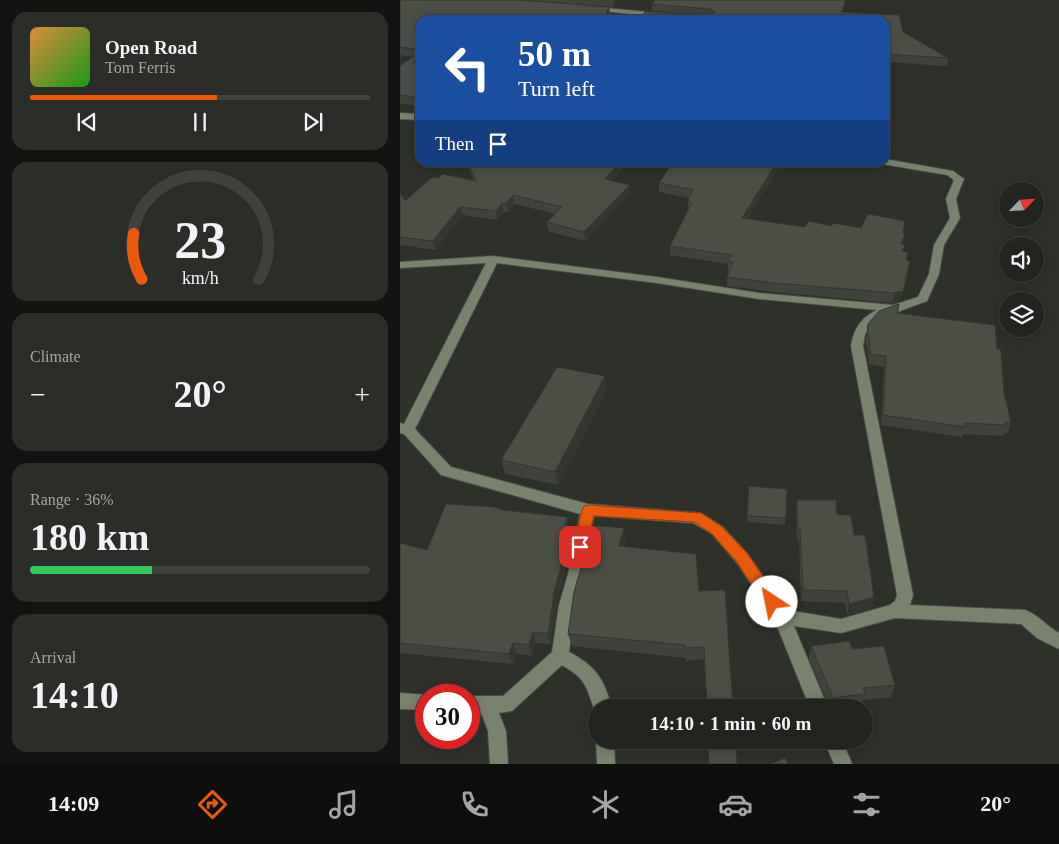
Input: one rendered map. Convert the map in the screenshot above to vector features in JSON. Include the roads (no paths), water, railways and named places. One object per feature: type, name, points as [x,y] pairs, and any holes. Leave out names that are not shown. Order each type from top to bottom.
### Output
[{"type":"street","points":[[582,8],[657,15]]},
{"type":"street","points":[[400,116],[415,118]]},
{"type":"street","points":[[890,163],[950,173],[959,180],[951,199],[955,218],[939,245],[934,274],[923,300],[890,308],[866,321],[857,335],[857,346],[904,594],[902,605],[895,611]]},
{"type":"street","points":[[400,265],[493,260],[657,280],[759,296],[890,308]]},
{"type":"street","points":[[493,260],[404,429],[446,471],[588,510],[696,517],[717,530],[742,558],[782,617],[815,699]]},
{"type":"street","points":[[480,704],[506,705],[560,656],[567,604],[576,574],[588,510]]},
{"type":"street","points":[[782,617],[841,626],[895,611],[1025,618],[1042,633],[1059,641]]},
{"type":"street","points":[[560,656],[582,667],[598,686],[601,699]]},
{"type":"street","points":[[400,701],[415,702]]},
{"type":"street","points":[[480,705],[487,706],[497,730],[499,764]]},
{"type":"street","points":[[605,749],[606,764]]},
{"type":"street","points":[[837,749],[843,764]]}]
